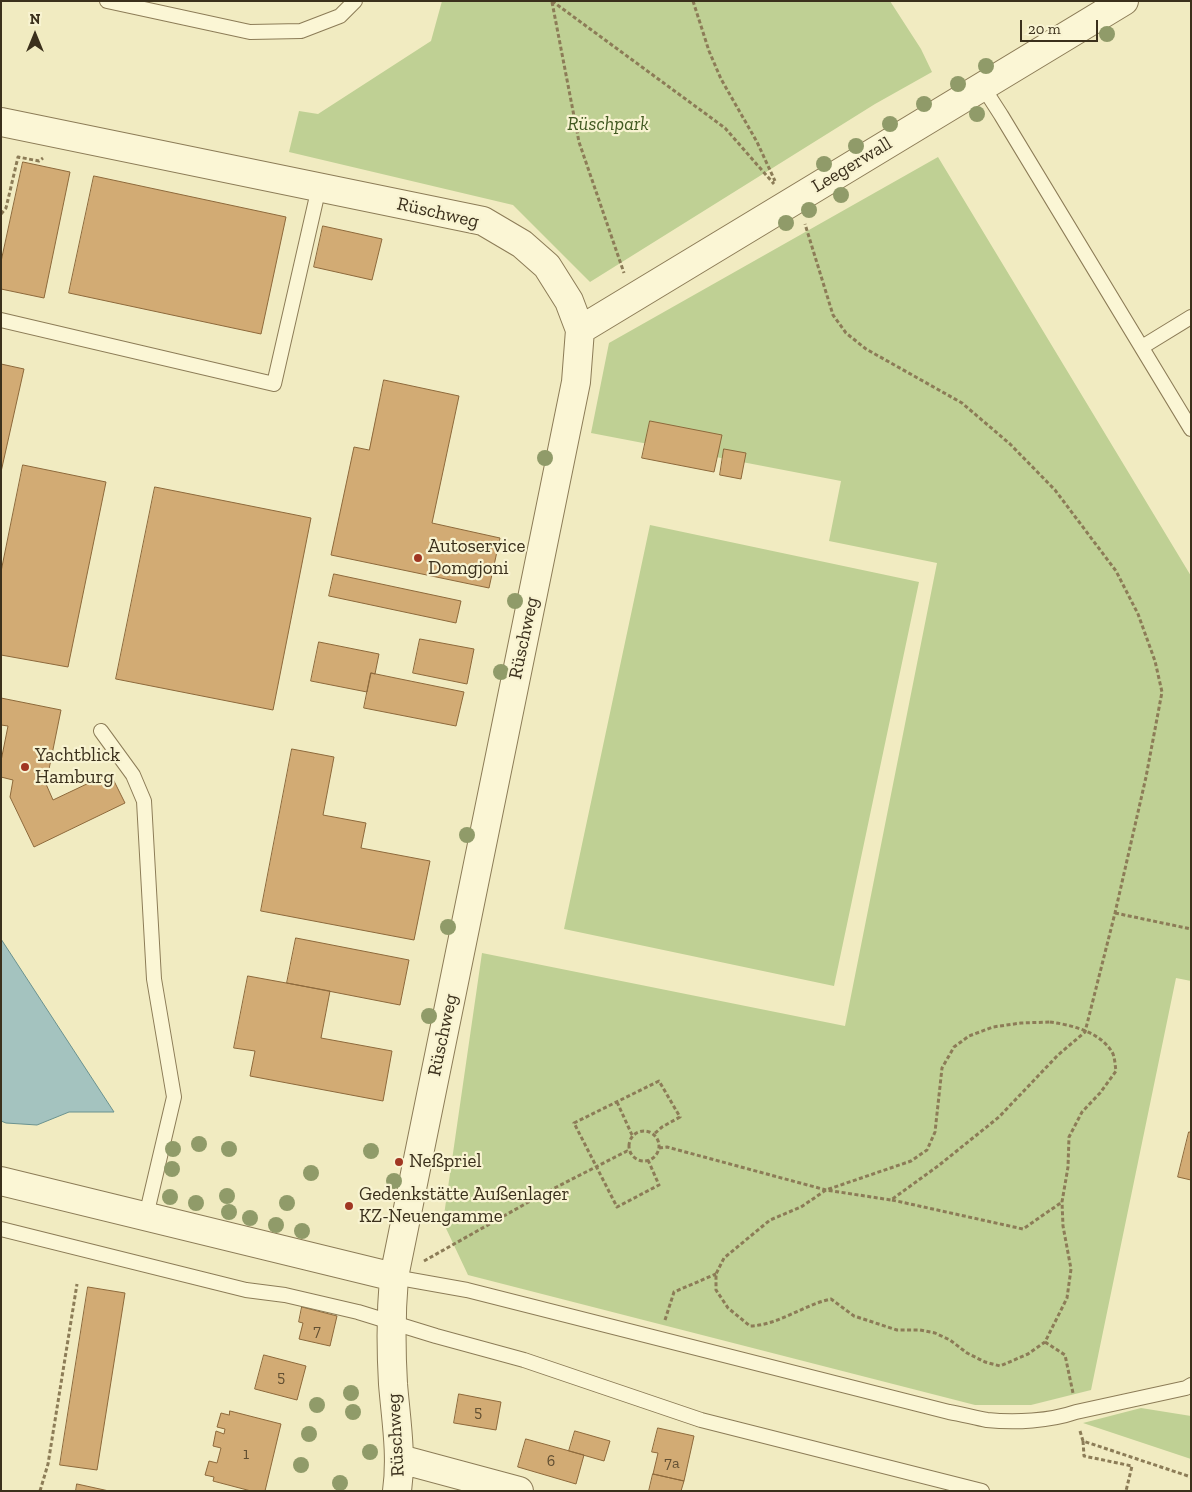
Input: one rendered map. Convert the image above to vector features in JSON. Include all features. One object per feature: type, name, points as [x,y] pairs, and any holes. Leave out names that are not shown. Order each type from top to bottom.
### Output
[{"type":"street","name":"Leegerwall","points":[[580,330],[1124,1]]},
{"type":"street","name":"Rüschweg","points":[[1,122],[483,221],[522,244],[547,266],[569,301],[580,330],[576,382],[394,1278],[392,1304],[393,1383],[400,1459],[397,1491]]},
{"type":"street","points":[[1,1181],[394,1278]]},
{"type":"street","points":[[400,1459],[519,1491]]},
{"type":"lane","points":[[106,1],[250,32],[301,31],[340,16],[355,1]]},
{"type":"lane","points":[[983,87],[1191,429]]},
{"type":"lane","points":[[1,320],[274,384],[318,187]]},
{"type":"lane","points":[[1142,348],[1191,317]]},
{"type":"lane","points":[[101,731],[133,775],[144,801],[154,979],[174,1097],[146,1216]]},
{"type":"lane","points":[[1,1229],[246,1290],[286,1295],[358,1312],[393,1324],[524,1360],[701,1420],[982,1491]]},
{"type":"lane","points":[[394,1278],[467,1290],[949,1412],[988,1420],[1026,1421],[1063,1417],[1076,1412],[1186,1388],[1191,1385]]},
{"type":"path","points":[[552,1],[725,128],[778,189],[757,142],[721,79],[709,51],[693,1]]},
{"type":"path","points":[[552,1],[580,142],[632,298]]},
{"type":"path","points":[[1,214],[6,208],[18,157],[39,161],[72,137]]},
{"type":"path","points":[[788,204],[806,224],[833,315],[846,333],[866,349],[962,404],[1010,444],[1055,490],[1116,571],[1138,614],[1156,661],[1162,692],[1146,777],[1085,1032],[1058,1055],[999,1116],[938,1166],[891,1200]]},
{"type":"path","points":[[1115,913],[1191,930]]},
{"type":"path","points":[[1050,1022],[1068,1025],[1085,1032],[1100,1038],[1113,1053],[1116,1071],[1100,1093],[1082,1112],[1069,1137],[1068,1167],[1062,1202],[1063,1226],[1071,1269],[1067,1298],[1045,1342],[1028,1354],[1000,1366],[985,1362],[935,1333],[920,1330],[897,1330],[854,1316],[831,1299],[820,1301],[763,1326],[750,1326],[728,1308],[716,1290],[716,1274],[724,1258],[770,1220],[801,1207],[826,1190],[910,1161],[927,1150],[934,1132],[942,1068],[954,1047],[969,1036],[994,1027],[1021,1023],[1050,1022]]},
{"type":"path","points":[[648,1160],[659,1185],[617,1207],[574,1123],[659,1080],[680,1116],[654,1134]]},
{"type":"path","points":[[617,1102],[632,1135]]},
{"type":"path","points":[[394,1278],[541,1195],[627,1151],[638,1160],[648,1160],[656,1155],[659,1143],[654,1134],[640,1130],[632,1135],[630,1139],[628,1146],[630,1153]]},
{"type":"path","points":[[659,1148],[667,1147],[826,1190],[891,1200],[1023,1229],[1062,1202]]},
{"type":"path","points":[[660,1339],[674,1292],[716,1274]]},
{"type":"path","points":[[40,1491],[48,1464],[77,1284]]},
{"type":"path","points":[[1045,1342],[1065,1355],[1083,1441],[1084,1456],[1132,1466],[1126,1491]]},
{"type":"path","points":[[1083,1441],[1191,1477]]},
{"type":"green space","name":"Rüschpark","points":[[442,1],[890,1],[921,49],[932,72],[875,104],[590,282],[513,205],[289,152],[299,111],[318,114],[431,41]]},
{"type":"green space","points":[[938,157],[1191,576],[1191,981],[1176,978],[1091,1390],[1031,1405],[975,1405],[468,1275],[443,1222],[482,953],[845,1026],[937,563],[829,541],[841,481],[591,433],[609,343]]},
{"type":"green space","points":[[650,525],[919,582],[834,986],[564,929]]},
{"type":"green space","points":[[1141,1408],[1191,1416],[1191,1459],[1083,1423]]},
{"type":"water","points":[[1,939],[114,1112],[69,1112],[37,1125],[1,1121]]},
{"type":"building","points":[[23,162],[70,172],[44,298],[1,289],[1,262]]},
{"type":"building","points":[[94,176],[286,217],[261,334],[69,293]]},
{"type":"building","points":[[323,226],[382,239],[372,280],[314,267]]},
{"type":"building","points":[[1,364],[24,369],[1,472]]},
{"type":"building","points":[[384,380],[459,396],[432,523],[500,538],[489,588],[331,555],[354,447],[369,450]]},
{"type":"building","points":[[650,421],[722,435],[714,472],[642,458]]},
{"type":"building","points":[[724,449],[746,453],[741,479],[720,475]]},
{"type":"building","points":[[23,465],[106,482],[68,667],[1,655],[1,572]]},
{"type":"building","points":[[155,487],[311,518],[273,710],[116,679]]},
{"type":"building","points":[[334,574],[461,601],[456,623],[329,596]]},
{"type":"building","points":[[420,639],[474,649],[467,684],[413,673]]},
{"type":"building","points":[[319,642],[379,654],[375,674],[371,673],[367,692],[311,681]]},
{"type":"building","points":[[371,673],[464,692],[456,726],[364,708]]},
{"type":"building","name":"Yachtblick Hamburg","points":[[1,698],[61,710],[46,784],[53,800],[110,773],[125,803],[34,847],[10,797],[13,780],[1,777],[1,761],[8,726],[1,725]]},
{"type":"building","points":[[292,749],[334,757],[323,815],[366,823],[361,848],[430,861],[414,940],[261,911]]},
{"type":"building","points":[[296,938],[409,960],[400,1005],[287,983]]},
{"type":"building","points":[[248,976],[330,991],[321,1038],[392,1051],[383,1101],[250,1076],[255,1051],[234,1048]]},
{"type":"building","points":[[1189,1132],[1191,1132],[1191,1180],[1178,1177]]},
{"type":"building","points":[[88,1287],[125,1293],[97,1470],[60,1465]]},
{"type":"building","points":[[302,1307],[337,1316],[330,1346],[299,1339],[303,1323],[299,1322]]},
{"type":"building","points":[[264,1355],[306,1366],[297,1400],[255,1389]]},
{"type":"building","points":[[459,1394],[501,1402],[496,1430],[454,1423]]},
{"type":"building","points":[[230,1411],[281,1424],[265,1491],[251,1491],[213,1481],[214,1477],[205,1475],[209,1461],[217,1463],[221,1448],[213,1446],[216,1431],[224,1434],[225,1429],[217,1427],[221,1413],[229,1415]]},
{"type":"building","points":[[658,1428],[694,1436],[684,1481],[653,1474],[658,1453],[652,1452]]},
{"type":"building","points":[[575,1431],[610,1441],[604,1461],[569,1451]]},
{"type":"building","points":[[526,1439],[584,1455],[576,1484],[518,1467]]},
{"type":"building","points":[[653,1474],[684,1481],[681,1491],[649,1491]]},
{"type":"building","points":[[77,1484],[109,1491],[76,1491]]},
{"type":"place","name":"Autoservice Domgjoni","points":[[418,558]]},
{"type":"place","name":"Yachtblick Hamburg","points":[[25,767]]},
{"type":"place","name":"Neßpriel","points":[[399,1162]]},
{"type":"place","name":"Gedenkstätte Außenlager KZ-Neuengamme","points":[[349,1206]]}]
